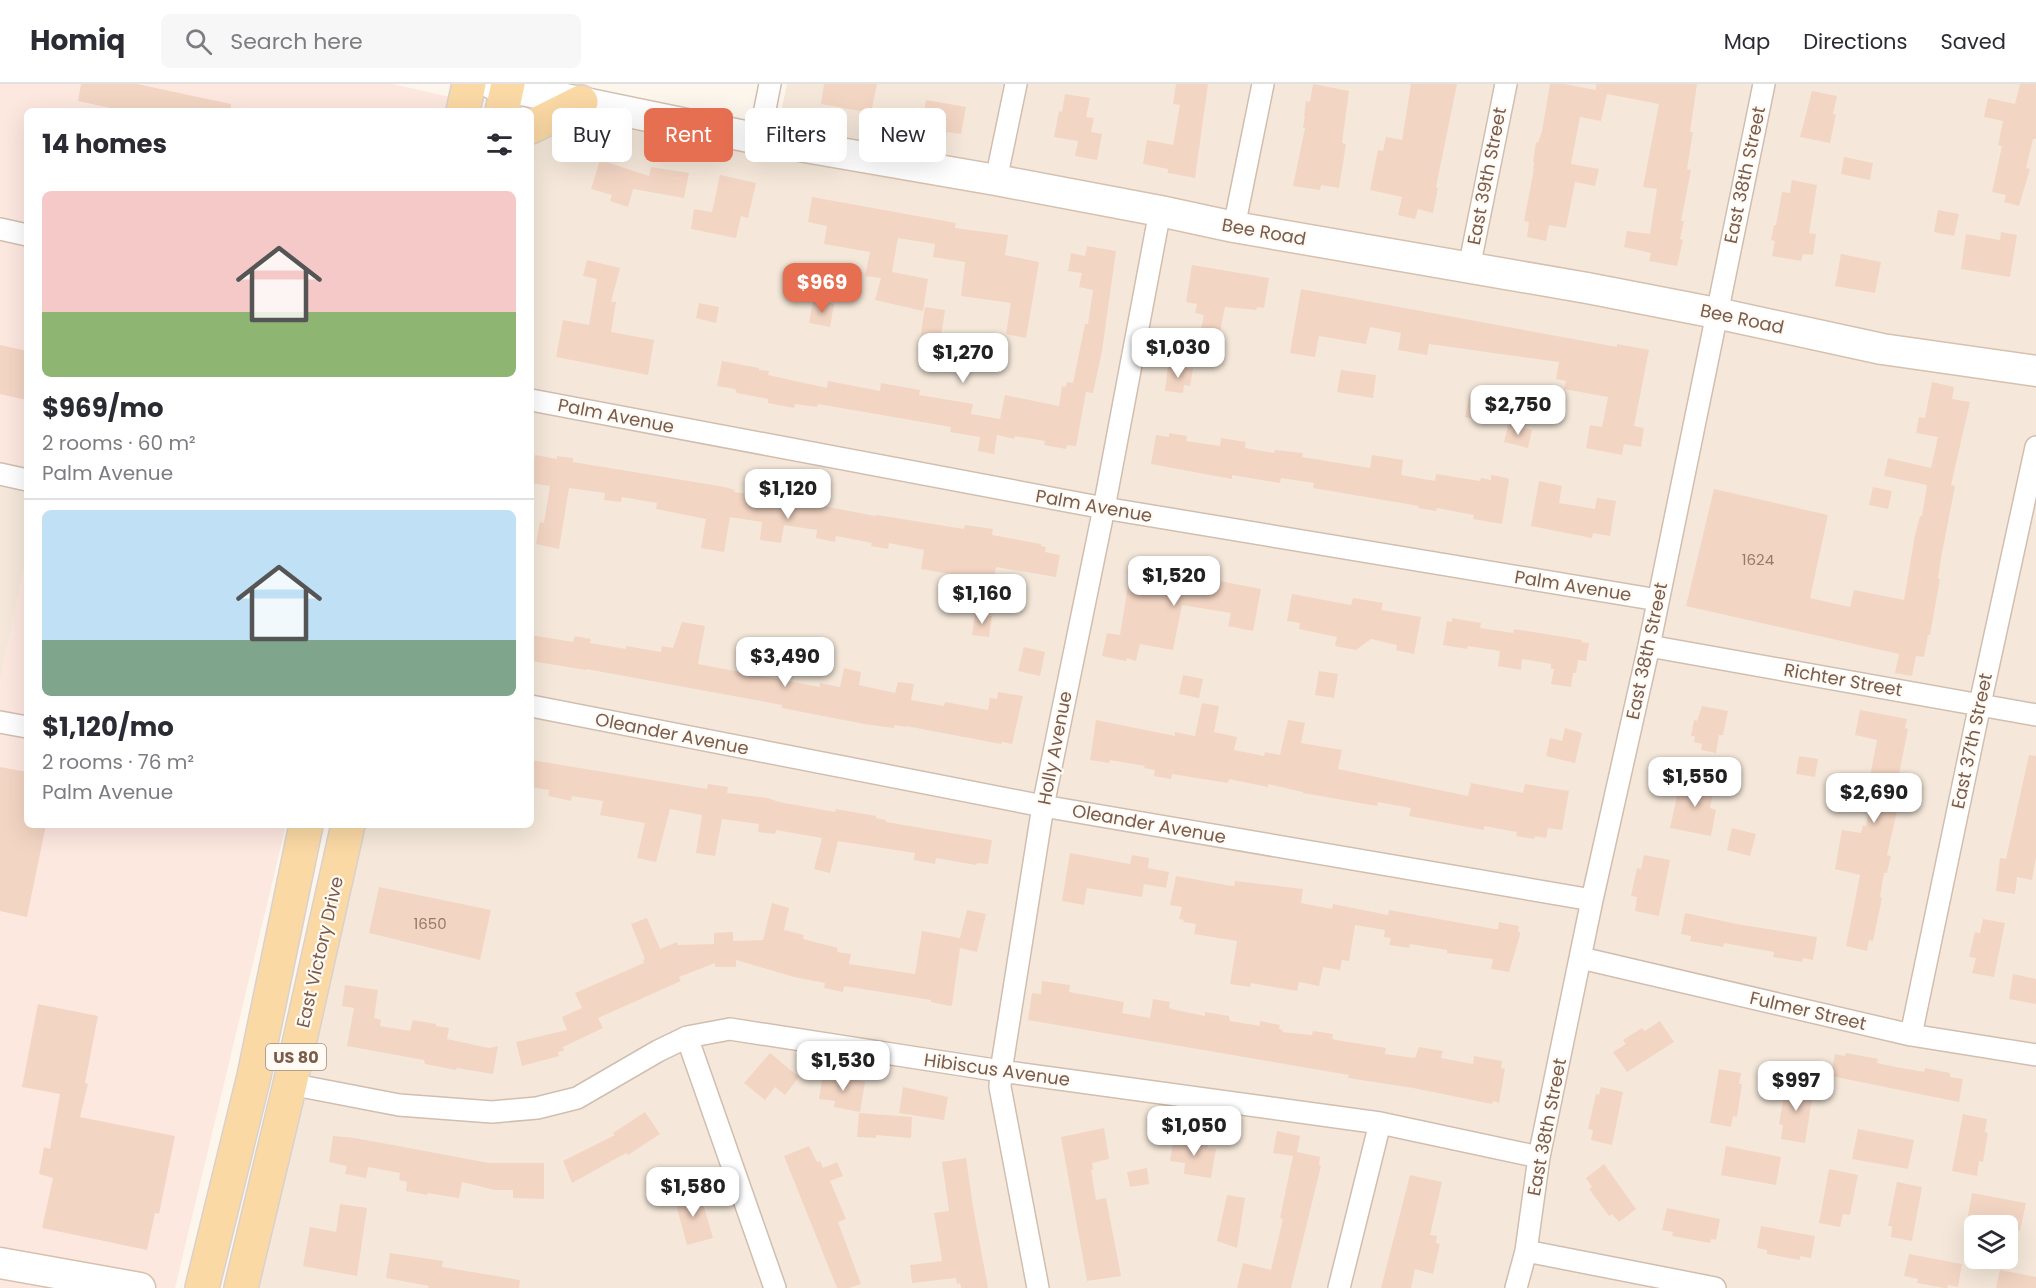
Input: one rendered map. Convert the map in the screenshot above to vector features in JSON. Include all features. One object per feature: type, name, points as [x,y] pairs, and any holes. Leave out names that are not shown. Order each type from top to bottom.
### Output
[{"type":"main road","points":[[464,108],[469,84]]},
{"type":"main road","name":"Bee Road","points":[[503,92],[581,102],[745,136]]},
{"type":"main road","points":[[534,126],[581,102]]},
{"type":"main road","name":"Bee Road","points":[[847,154],[996,180],[1234,227],[1716,313],[1882,349],[2036,371]]},
{"type":"main road","name":"US 80","points":[[202,1288],[254,1076],[305,828]]},
{"type":"main road","name":"East Victory Drive","points":[[241,1288],[347,828]]},
{"type":"main road","points":[[0,1263],[140,1288]]},
{"type":"street","points":[[765,108],[770,84]]},
{"type":"street","points":[[996,180],[1016,84]]},
{"type":"street","points":[[1234,227],[1263,84]]},
{"type":"street","name":"East 39th Street","points":[[1469,268],[1506,84]]},
{"type":"street","name":"East 38th Street","points":[[1516,1288],[1526,1251],[1539,1157],[1592,900],[1649,646],[1764,84]]},
{"type":"street","name":"Holly Avenue","points":[[1038,1288],[1000,1087],[1001,1071],[1042,806],[1104,508],[1160,211]]},
{"type":"street","points":[[0,229],[24,234]]},
{"type":"street","name":"Palm Avenue","points":[[534,401],[1104,508],[1658,600]]},
{"type":"street","name":"East 37th Street","points":[[1911,1035],[2036,447]]},
{"type":"street","points":[[0,474],[24,479]]},
{"type":"street","name":"Richter Street","points":[[1649,646],[2036,715]]},
{"type":"street","name":"Oleander Avenue","points":[[534,707],[1042,806],[1592,900]]},
{"type":"street","points":[[0,722],[24,726]]},
{"type":"street","name":"Fulmer Street","points":[[1581,958],[1911,1035],[2036,1055]]},
{"type":"street","name":"Hibiscus Avenue","points":[[290,1084],[399,1105],[492,1112],[537,1108],[577,1098],[687,1037],[730,1029],[1001,1071],[1380,1123],[1539,1157]]},
{"type":"street","points":[[687,1037],[775,1288]]},
{"type":"street","points":[[1339,1288],[1380,1123]]},
{"type":"street","points":[[1526,1251],[1715,1288]]},
{"type":"shaded area","points":[[0,84],[393,84],[454,98],[452,108],[24,108],[24,465],[0,461]]},
{"type":"shaded area","points":[[787,84],[2036,84],[2036,1288],[256,1288],[359,828],[534,828],[534,113],[552,116],[552,162],[632,162],[632,130],[644,132],[644,162],[733,162],[733,148],[745,150],[745,162],[847,162],[847,108],[782,108]]},
{"type":"shaded area","points":[[0,461],[24,465],[24,569],[0,683]]},
{"type":"shaded area","points":[[24,569],[24,828],[285,828],[175,1288],[0,1288],[0,683]]},
{"type":"building","points":[[81,84],[137,84],[231,104],[230,108],[110,108],[78,101]]},
{"type":"building","points":[[824,84],[877,84],[872,108],[859,108],[859,111],[821,104]]},
{"type":"building","points":[[1176,84],[1208,84],[1195,178],[1168,173],[1168,169],[1143,164],[1147,140],[1173,145],[1180,105],[1173,104]]},
{"type":"building","points":[[1313,84],[1349,91],[1342,143],[1346,144],[1339,188],[1321,185],[1320,190],[1293,186],[1305,128],[1303,128],[1306,101],[1310,102]]},
{"type":"building","points":[[1411,84],[1457,84],[1436,187],[1438,188],[1433,213],[1418,209],[1415,219],[1398,215],[1402,197],[1370,190],[1378,150],[1383,151],[1386,137],[1402,140]]},
{"type":"building","points":[[1550,84],[1564,84],[1596,90],[1596,84],[1697,84],[1687,169],[1691,170],[1681,221],[1684,221],[1680,239],[1683,240],[1677,266],[1649,261],[1651,253],[1624,247],[1627,231],[1650,234],[1657,189],[1643,187],[1659,104],[1607,94],[1601,121],[1580,117],[1571,164],[1599,169],[1595,186],[1575,182],[1566,228],[1549,225],[1546,241],[1527,237],[1529,222],[1524,221],[1533,174],[1536,142],[1538,143],[1542,131]]},
{"type":"building","points":[[2020,84],[2036,84],[2036,139],[2033,139],[2026,168],[2030,169],[2019,206],[2004,202],[2006,195],[1992,192],[2002,146],[1998,145],[2003,121],[1984,117],[1988,98],[2015,104]]},
{"type":"building","points":[[1812,91],[1837,96],[1830,143],[1800,137]]},
{"type":"building","points":[[1065,94],[1090,98],[1086,117],[1094,118],[1091,132],[1102,134],[1097,160],[1075,156],[1078,141],[1054,137]]},
{"type":"building","points":[[926,100],[966,107],[961,134],[947,132],[946,137],[946,108],[925,108]]},
{"type":"building","points":[[1844,157],[1873,163],[1870,180],[1841,174]]},
{"type":"building","points":[[599,162],[606,162],[649,176],[651,167],[689,173],[684,198],[633,189],[628,207],[610,201],[612,195],[591,189]]},
{"type":"building","points":[[720,175],[756,183],[748,218],[741,216],[736,238],[691,229],[694,209],[712,212]]},
{"type":"building","points":[[1792,180],[1817,185],[1809,233],[1816,234],[1813,255],[1803,254],[1801,261],[1772,256],[1775,241],[1771,240],[1782,192],[1790,193]]},
{"type":"building","points":[[812,197],[956,223],[955,228],[1008,235],[1005,255],[1039,262],[1026,338],[1006,334],[1011,303],[961,296],[965,262],[933,257],[935,244],[898,238],[892,272],[928,279],[923,311],[875,300],[881,278],[865,276],[870,252],[824,244],[827,226],[808,222]]},
{"type":"building","points":[[1938,210],[1959,214],[1954,236],[1934,232]]},
{"type":"building","points":[[2001,232],[2017,235],[2010,277],[1961,269],[1966,234],[2000,240]]},
{"type":"building","points":[[1087,246],[1116,251],[1102,351],[1093,393],[1086,392],[1076,446],[1067,445],[1066,449],[1044,445],[1045,441],[1015,436],[1014,439],[997,435],[994,454],[978,451],[980,437],[950,432],[951,427],[818,404],[817,407],[795,404],[794,408],[768,403],[768,399],[737,393],[735,389],[717,386],[722,361],[759,368],[759,370],[769,371],[768,375],[827,388],[828,381],[880,391],[881,383],[920,390],[919,395],[973,404],[971,414],[1000,419],[1005,395],[1059,406],[1062,386],[1066,387],[1067,382],[1073,383],[1085,324],[1088,324],[1093,290],[1079,287],[1082,273],[1068,271],[1071,253],[1085,256]]},
{"type":"building","points":[[1841,254],[1881,262],[1875,293],[1835,286]]},
{"type":"building","points":[[587,260],[620,268],[611,302],[616,302],[611,332],[654,340],[648,375],[556,357],[563,320],[589,325],[597,279],[583,276]]},
{"type":"building","points":[[1192,265],[1269,278],[1264,308],[1257,307],[1256,310],[1225,307],[1215,356],[1196,352],[1204,315],[1195,313],[1197,304],[1186,302]]},
{"type":"building","points":[[1301,289],[1617,347],[1617,344],[1649,350],[1634,426],[1644,428],[1641,447],[1624,444],[1622,455],[1586,448],[1590,425],[1602,427],[1608,397],[1564,389],[1566,381],[1556,379],[1559,362],[1429,344],[1427,355],[1398,350],[1401,333],[1370,327],[1366,344],[1319,336],[1315,357],[1290,353]]},
{"type":"building","points":[[813,300],[834,304],[830,327],[809,323]]},
{"type":"building","points":[[699,303],[719,307],[716,323],[696,318]]},
{"type":"building","points":[[925,307],[945,310],[939,349],[919,346]]},
{"type":"building","points":[[0,345],[24,350],[24,399],[0,394]]},
{"type":"building","points":[[1168,365],[1193,369],[1190,386],[1184,385],[1183,393],[1165,391]]},
{"type":"building","points":[[1341,370],[1376,375],[1373,398],[1337,392]]},
{"type":"building","points":[[1932,382],[1954,387],[1952,399],[1970,402],[1951,485],[1955,486],[1941,558],[1938,579],[1940,579],[1930,635],[1928,635],[1924,657],[1916,656],[1912,676],[1895,673],[1899,654],[1686,606],[1714,489],[1828,515],[1810,598],[1850,607],[1854,590],[1904,600],[1915,535],[1920,516],[1922,516],[1927,485],[1884,476],[1888,458],[1931,468],[1938,437],[1916,433],[1919,417],[1925,418]]},
{"type":"building","points":[[1470,394],[1485,398],[1480,421],[1465,417]]},
{"type":"building","points":[[1508,425],[1532,430],[1528,448],[1504,442]]},
{"type":"building","points":[[1169,433],[1187,436],[1186,441],[1220,446],[1221,438],[1246,442],[1245,448],[1274,453],[1275,450],[1303,453],[1302,457],[1370,468],[1372,455],[1403,460],[1401,475],[1435,481],[1436,474],[1480,481],[1481,478],[1491,480],[1491,475],[1507,478],[1509,480],[1502,524],[1473,519],[1474,515],[1437,508],[1436,511],[1418,508],[1419,506],[1313,488],[1314,483],[1281,478],[1280,483],[1232,475],[1232,479],[1151,464],[1156,435],[1169,437]]},
{"type":"building","points":[[535,455],[557,459],[557,456],[573,458],[573,462],[725,487],[735,490],[734,492],[875,516],[964,529],[965,525],[993,529],[992,535],[1041,544],[1046,547],[1045,552],[1060,555],[1056,577],[996,567],[994,577],[983,575],[982,583],[961,579],[961,576],[921,569],[924,550],[889,543],[888,549],[871,546],[872,543],[836,536],[835,542],[816,538],[817,530],[784,525],[781,543],[760,540],[762,522],[730,517],[724,552],[701,548],[706,519],[656,509],[657,503],[622,497],[621,502],[604,500],[605,493],[569,488],[559,549],[536,544],[540,522],[544,523],[550,486],[534,483]]},
{"type":"building","points":[[1539,481],[1562,486],[1559,503],[1595,509],[1597,498],[1616,501],[1610,536],[1593,533],[1592,538],[1531,526]]},
{"type":"building","points":[[1873,487],[1892,491],[1888,509],[1869,505]]},
{"type":"building","points":[[1132,561],[1215,574],[1214,580],[1261,589],[1253,631],[1228,626],[1231,613],[1182,605],[1173,650],[1140,644],[1136,661],[1102,656],[1107,633],[1120,635]]},
{"type":"building","points":[[1292,594],[1351,605],[1353,598],[1383,603],[1381,610],[1421,617],[1414,654],[1396,650],[1397,645],[1371,639],[1356,650],[1335,646],[1337,637],[1299,629],[1300,623],[1287,621]]},
{"type":"building","points":[[975,614],[992,616],[989,637],[972,635]]},
{"type":"building","points":[[1452,618],[1481,623],[1480,628],[1513,633],[1514,629],[1582,640],[1581,642],[1589,643],[1586,661],[1578,660],[1571,687],[1551,684],[1554,669],[1551,669],[1551,664],[1522,659],[1521,670],[1498,666],[1500,651],[1443,645],[1447,621],[1452,622]]},
{"type":"building","points":[[682,622],[705,626],[698,664],[820,687],[820,683],[840,687],[844,668],[861,672],[859,685],[895,693],[898,682],[914,684],[911,700],[944,706],[945,702],[988,710],[990,698],[997,699],[998,692],[1023,696],[1012,744],[1002,742],[1001,744],[906,726],[895,725],[894,728],[864,724],[782,708],[782,705],[761,701],[534,661],[534,636],[573,642],[575,636],[591,639],[590,643],[626,649],[626,646],[661,652],[662,646],[673,648]]},
{"type":"building","points":[[1024,647],[1045,652],[1040,676],[1018,671]]},
{"type":"building","points":[[1319,671],[1338,674],[1334,698],[1315,695]]},
{"type":"building","points":[[1183,675],[1203,679],[1199,698],[1179,694]]},
{"type":"building","points":[[1202,703],[1219,706],[1214,732],[1237,737],[1234,750],[1264,756],[1265,752],[1280,755],[1288,720],[1305,723],[1301,743],[1342,750],[1338,769],[1468,796],[1471,783],[1523,793],[1525,784],[1569,791],[1562,830],[1548,828],[1546,838],[1535,836],[1534,839],[1516,836],[1517,832],[1484,826],[1484,830],[1409,816],[1411,808],[1378,802],[1377,806],[1303,793],[1268,784],[1268,787],[1229,779],[1228,783],[1172,774],[1171,779],[1154,776],[1155,770],[1144,768],[1145,766],[1110,760],[1109,763],[1090,760],[1096,720],[1175,736],[1175,732],[1195,736]]},
{"type":"building","points":[[1702,706],[1728,711],[1723,735],[1719,735],[1716,753],[1701,750],[1702,744],[1694,742],[1695,736],[1691,736],[1694,720],[1697,721]]},
{"type":"building","points":[[1860,710],[1907,719],[1905,728],[1908,729],[1897,784],[1903,785],[1887,855],[1891,856],[1887,873],[1884,873],[1880,897],[1882,898],[1873,941],[1869,940],[1867,951],[1846,946],[1860,875],[1835,869],[1842,830],[1861,833],[1863,825],[1866,826],[1873,793],[1867,792],[1877,740],[1855,735]]},
{"type":"building","points":[[1565,728],[1582,733],[1575,763],[1546,756],[1550,738],[1562,741]]},
{"type":"building","points":[[2029,755],[2036,756],[2036,857],[2032,880],[2017,877],[2015,894],[1996,891],[2000,858],[2006,859]]},
{"type":"building","points":[[1799,756],[1818,759],[1815,777],[1796,774]]},
{"type":"building","points":[[534,760],[707,789],[708,784],[728,787],[727,793],[768,798],[835,812],[836,809],[876,816],[886,822],[992,840],[988,864],[977,863],[976,865],[936,858],[935,864],[914,860],[915,853],[838,841],[830,873],[814,869],[822,838],[776,830],[775,834],[758,832],[759,824],[722,819],[715,856],[696,853],[702,815],[670,809],[656,862],[637,858],[645,823],[600,815],[603,801],[572,796],[571,801],[548,796],[549,790],[534,788]]},
{"type":"building","points":[[0,767],[24,771],[24,828],[45,828],[27,917],[0,911]]},
{"type":"building","points":[[1685,777],[1715,783],[1710,808],[1716,810],[1711,836],[1670,828],[1678,792],[1681,793]]},
{"type":"building","points":[[1732,828],[1756,834],[1750,856],[1727,850]]},
{"type":"building","points":[[1070,853],[1130,864],[1132,855],[1149,858],[1148,868],[1169,872],[1166,888],[1144,884],[1142,897],[1087,888],[1084,905],[1062,901]]},
{"type":"building","points":[[1644,855],[1670,860],[1659,916],[1635,911],[1637,897],[1631,896],[1637,868],[1641,869]]},
{"type":"building","points":[[1176,876],[1232,886],[1235,881],[1303,889],[1301,903],[1332,909],[1333,904],[1388,915],[1389,910],[1494,929],[1498,929],[1499,922],[1519,926],[1520,935],[1509,972],[1491,969],[1493,959],[1447,953],[1447,950],[1410,944],[1409,948],[1389,945],[1391,938],[1384,937],[1385,930],[1355,925],[1349,961],[1342,960],[1340,970],[1323,967],[1319,986],[1299,982],[1297,991],[1251,983],[1250,987],[1230,984],[1237,941],[1194,934],[1196,924],[1179,919],[1182,907],[1170,905]]},
{"type":"building","points":[[379,887],[491,910],[480,960],[369,933]]},
{"type":"building","points":[[772,903],[789,908],[784,930],[804,935],[803,939],[838,948],[837,952],[851,954],[849,964],[915,974],[922,931],[960,938],[967,910],[986,914],[977,952],[960,948],[952,1005],[950,1006],[931,1002],[931,1000],[844,986],[843,992],[824,988],[825,983],[794,977],[736,960],[736,967],[715,967],[715,963],[679,977],[681,981],[598,1018],[603,1028],[563,1047],[564,1051],[558,1052],[559,1056],[522,1066],[516,1042],[567,1030],[562,1017],[582,1008],[575,993],[644,963],[645,959],[631,924],[647,918],[660,949],[677,942],[678,945],[714,944],[714,933],[733,932],[733,941],[763,940]]},
{"type":"building","points":[[1685,913],[1817,937],[1813,960],[1803,958],[1802,962],[1773,957],[1774,952],[1724,943],[1723,947],[1690,941],[1691,936],[1681,934]]},
{"type":"building","points":[[1983,919],[2005,923],[1994,977],[1972,973],[1976,958],[1969,957],[1975,932],[1980,933]]},
{"type":"building","points":[[2013,974],[2036,979],[2036,1004],[2009,999]]},
{"type":"building","points":[[1042,981],[1070,985],[1069,992],[1124,1002],[1122,1013],[1150,1018],[1153,999],[1170,1002],[1169,1008],[1205,1016],[1205,1012],[1229,1016],[1230,1021],[1260,1026],[1260,1021],[1280,1025],[1279,1029],[1283,1030],[1282,1032],[1312,1035],[1313,1031],[1333,1034],[1332,1039],[1386,1048],[1385,1054],[1415,1058],[1419,1047],[1443,1051],[1441,1058],[1473,1064],[1474,1056],[1502,1061],[1501,1068],[1505,1069],[1499,1103],[1493,1101],[1492,1104],[1348,1078],[1349,1075],[1028,1020],[1032,993],[1041,994]]},
{"type":"building","points":[[345,985],[378,990],[374,1018],[381,1020],[380,1026],[410,1031],[413,1020],[449,1028],[447,1039],[489,1048],[498,1046],[493,1074],[457,1068],[456,1070],[425,1064],[424,1060],[347,1046],[354,1008],[342,1006]]},
{"type":"building","points":[[38,1004],[98,1016],[85,1083],[88,1084],[80,1117],[175,1136],[159,1214],[155,1213],[147,1250],[42,1228],[53,1178],[39,1174],[44,1147],[50,1149],[60,1094],[22,1087]]},
{"type":"building","points":[[1660,1021],[1674,1042],[1627,1072],[1613,1052],[1626,1044],[1623,1040],[1642,1028],[1645,1031]]},
{"type":"building","points":[[770,1053],[799,1077],[785,1095],[775,1087],[765,1100],[744,1083]]},
{"type":"building","points":[[1846,1053],[1878,1059],[1877,1063],[1896,1067],[1924,1072],[1925,1068],[1950,1073],[1950,1077],[1963,1079],[1959,1102],[1831,1076],[1835,1054],[1845,1056]]},
{"type":"building","points":[[1719,1069],[1741,1073],[1739,1084],[1742,1084],[1737,1117],[1733,1116],[1731,1127],[1710,1123]]},
{"type":"building","points":[[823,1075],[836,1077],[839,1075],[865,1082],[860,1112],[834,1107],[835,1101],[819,1099]]},
{"type":"building","points":[[1791,1082],[1814,1086],[1805,1143],[1781,1139],[1783,1125],[1779,1124],[1784,1095],[1788,1095]]},
{"type":"building","points":[[903,1087],[948,1097],[944,1120],[899,1113]]},
{"type":"building","points":[[1601,1087],[1623,1092],[1612,1145],[1591,1140],[1593,1130],[1588,1129],[1596,1094],[1599,1095]]},
{"type":"building","points":[[645,1112],[660,1134],[628,1155],[626,1153],[572,1183],[563,1161],[615,1135],[613,1133]]},
{"type":"building","points":[[859,1113],[912,1117],[911,1138],[876,1135],[876,1138],[857,1137]]},
{"type":"building","points":[[1963,1114],[1987,1119],[1985,1132],[1988,1133],[1983,1162],[1979,1161],[1977,1176],[1952,1171]]},
{"type":"building","points":[[1104,1128],[1109,1159],[1092,1163],[1093,1170],[1091,1170],[1096,1200],[1106,1198],[1121,1276],[1087,1281],[1061,1137]]},
{"type":"building","points":[[1858,1129],[1914,1140],[1908,1169],[1852,1159]]},
{"type":"building","points":[[1277,1131],[1300,1136],[1297,1152],[1320,1157],[1319,1165],[1321,1166],[1291,1288],[1237,1288],[1243,1263],[1271,1270],[1283,1219],[1280,1218],[1293,1156],[1273,1153]]},
{"type":"building","points":[[333,1136],[489,1163],[544,1163],[544,1199],[513,1198],[513,1190],[495,1190],[462,1182],[459,1198],[427,1193],[427,1195],[406,1191],[407,1182],[399,1180],[400,1173],[368,1167],[366,1178],[345,1174],[347,1166],[329,1162]]},
{"type":"building","points":[[1174,1137],[1209,1142],[1207,1148],[1216,1149],[1211,1178],[1184,1174],[1185,1163],[1170,1161]]},
{"type":"building","points":[[809,1146],[817,1162],[820,1161],[823,1168],[837,1162],[843,1176],[830,1181],[846,1219],[838,1222],[861,1284],[849,1288],[837,1288],[784,1156]]},
{"type":"building","points":[[1726,1146],[1781,1157],[1776,1185],[1721,1175]]},
{"type":"building","points":[[966,1158],[988,1288],[961,1288],[956,1278],[912,1283],[910,1265],[942,1261],[934,1213],[949,1211],[942,1162]]},
{"type":"building","points":[[1604,1164],[1636,1209],[1619,1222],[1612,1214],[1609,1216],[1589,1189],[1592,1187],[1586,1178]]},
{"type":"building","points":[[1147,1168],[1149,1184],[1130,1187],[1127,1172]]},
{"type":"building","points":[[1829,1169],[1858,1175],[1850,1215],[1843,1214],[1840,1227],[1819,1223]]},
{"type":"building","points":[[1410,1175],[1442,1182],[1430,1235],[1437,1236],[1436,1243],[1440,1244],[1433,1274],[1415,1269],[1411,1288],[1381,1288]]},
{"type":"building","points":[[1897,1182],[1922,1187],[1912,1241],[1891,1237],[1892,1226],[1888,1226]]},
{"type":"building","points":[[699,1190],[713,1238],[687,1245],[674,1197]]},
{"type":"building","points":[[1972,1193],[2026,1203],[2020,1231],[2018,1231],[2018,1215],[1968,1215]]},
{"type":"building","points":[[1227,1195],[1245,1198],[1237,1248],[1217,1241]]},
{"type":"building","points":[[340,1204],[367,1208],[357,1276],[303,1266],[310,1227],[336,1232]]},
{"type":"building","points":[[1667,1208],[1720,1219],[1716,1240],[1711,1239],[1710,1243],[1672,1236],[1673,1232],[1662,1230]]},
{"type":"building","points":[[1761,1226],[1815,1236],[1811,1258],[1800,1256],[1800,1260],[1767,1254],[1767,1250],[1757,1248]]},
{"type":"building","points":[[390,1253],[443,1261],[442,1267],[520,1280],[519,1288],[428,1288],[429,1286],[386,1278]]},
{"type":"building","points":[[1909,1254],[1962,1264],[1958,1287],[1948,1285],[1944,1288],[1917,1283],[1918,1279],[1904,1276]]},
{"type":"building","points":[[2000,1270],[2036,1277],[2036,1288],[1996,1288]]}]
